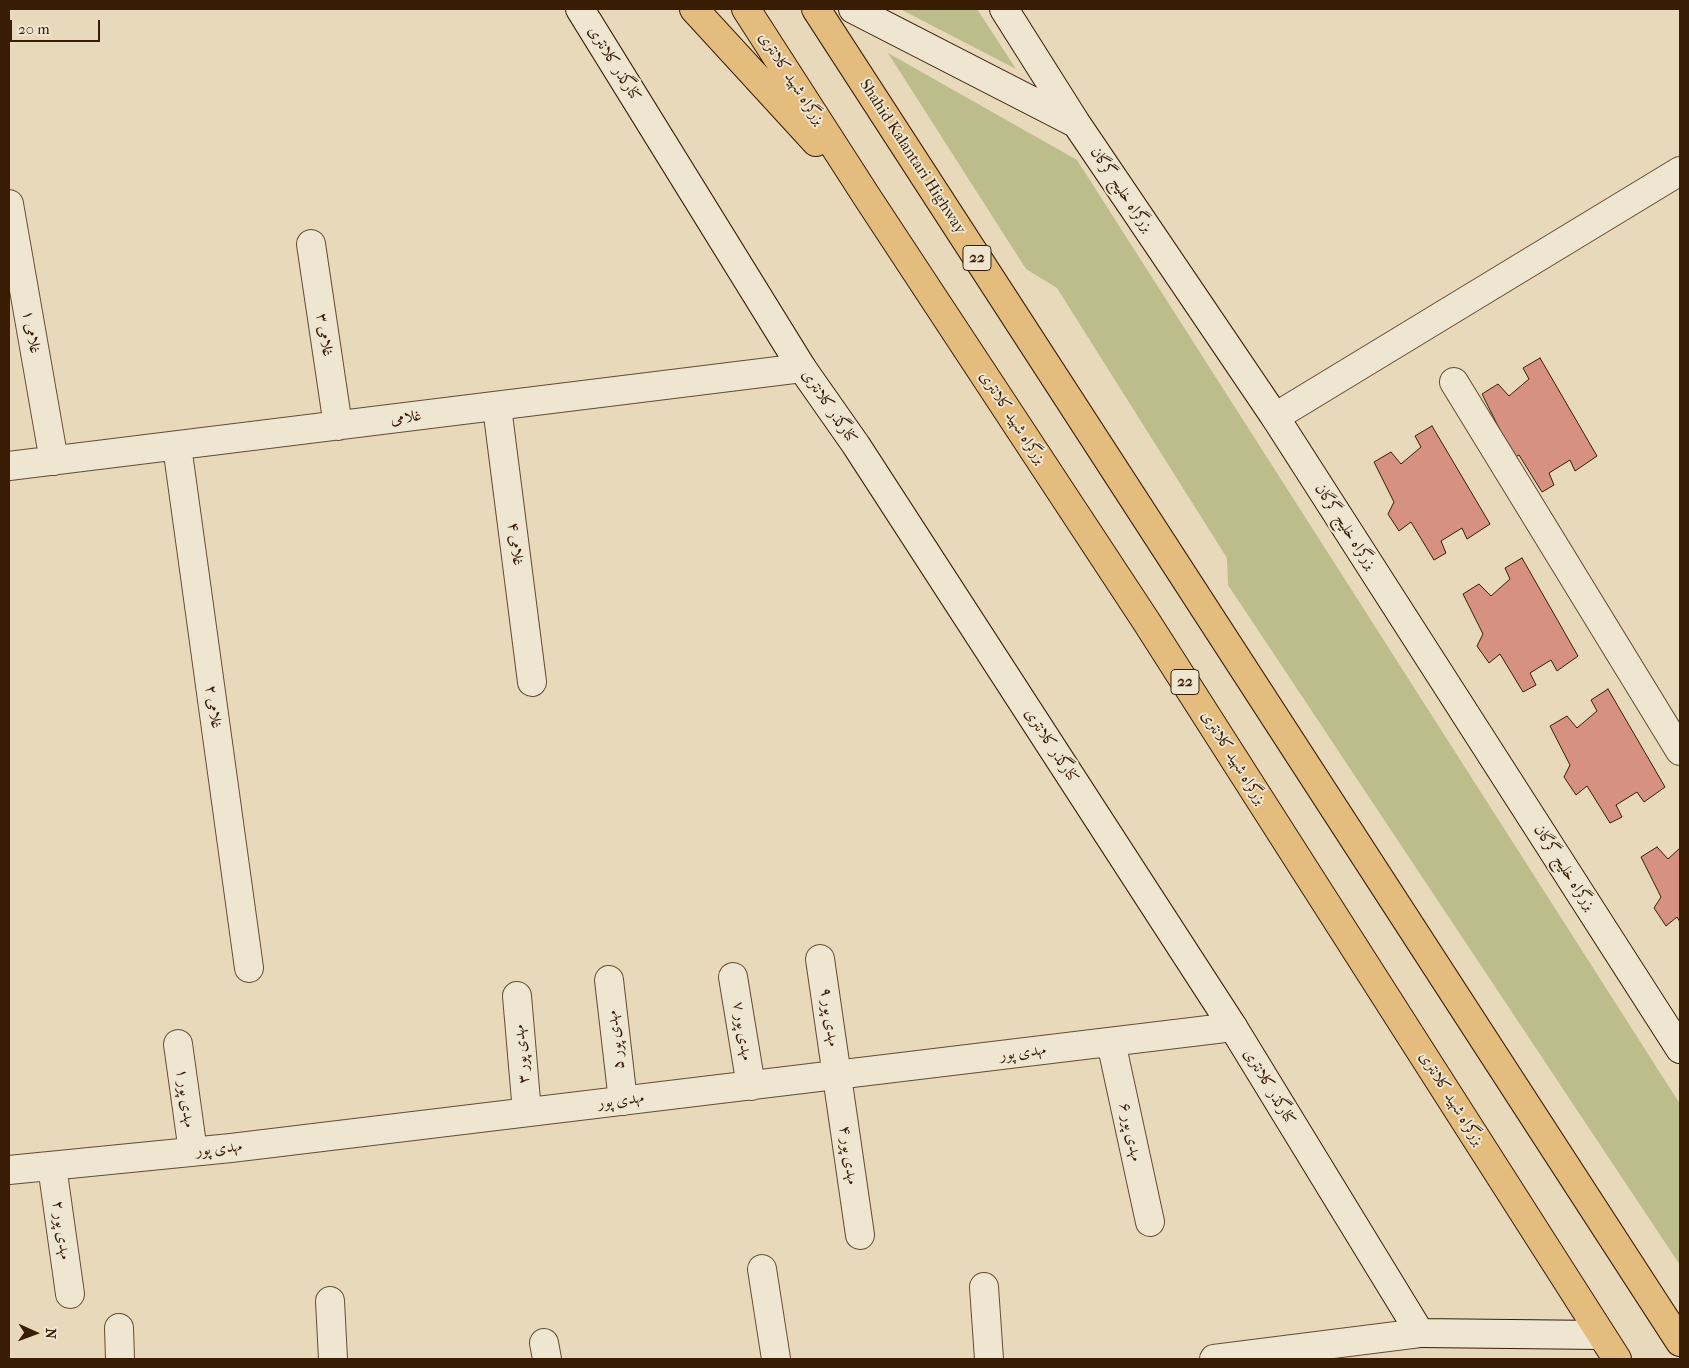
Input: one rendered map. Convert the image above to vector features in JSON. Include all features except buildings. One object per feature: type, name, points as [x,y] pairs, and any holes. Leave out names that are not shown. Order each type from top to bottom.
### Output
[{"type":"highway","points":[[694,9],[867,197]]},
{"type":"highway","name":"بزرگراه شهید کلانتری","points":[[746,9],[867,197],[1140,612],[1616,1359]]},
{"type":"highway","name":"22","points":[[816,9],[1680,1342]]},
{"type":"street","name":"کنارگذر کلانتری","points":[[580,9],[802,368],[856,445],[1233,1027],[1420,1333]]},
{"type":"street","points":[[853,9],[1076,124]]},
{"type":"street","name":"بزرگراه خلیج گرگان","points":[[1004,9],[1076,124],[1275,417],[1680,1049]]},
{"type":"street","points":[[1275,417],[1680,171]]},
{"type":"street","name":"غلامی ۱","points":[[9,204],[54,461]]},
{"type":"street","name":"غلامی ۳","points":[[311,244],[338,426]]},
{"type":"street","name":"غلامی","points":[[9,466],[802,368]]},
{"type":"street","points":[[1454,382],[1680,751]]},
{"type":"street","name":"غلامی ۴","points":[[497,407],[532,682]]},
{"type":"street","name":"غلامی ۲","points":[[177,446],[249,968]]},
{"type":"street","name":"۹ مهدی پور","points":[[820,959],[837,1075]]},
{"type":"street","name":"۷ مهدی پور","points":[[733,977],[751,1086]]},
{"type":"street","name":"۵ مهدی پور","points":[[609,980],[623,1101]]},
{"type":"street","name":"۳ مهدی پور","points":[[517,996],[527,1112]]},
{"type":"street","name":"مهدی پور","points":[[9,1170],[192,1152],[1233,1027]]},
{"type":"street","name":"۶ مهدی پور","points":[[1111,1042],[1150,1222]]},
{"type":"street","name":"۱ مهدی پور","points":[[178,1044],[192,1152]]},
{"type":"street","name":"۴ مهدی پور","points":[[837,1075],[860,1235]]},
{"type":"street","name":"۲ مهدی پور","points":[[52,1166],[70,1294]]},
{"type":"street","points":[[762,1269],[776,1359]]},
{"type":"street","points":[[984,1287],[989,1359]]},
{"type":"street","points":[[330,1301],[333,1359]]},
{"type":"street","points":[[119,1328],[120,1359]]},
{"type":"street","points":[[1214,1359],[1420,1333],[1601,1335]]},
{"type":"green space","points":[[900,9],[977,9],[1016,69]]},
{"type":"green space","points":[[888,53],[1077,160],[1680,1104],[1680,1265],[1228,585],[1227,558],[1057,288],[1026,269]]}]
